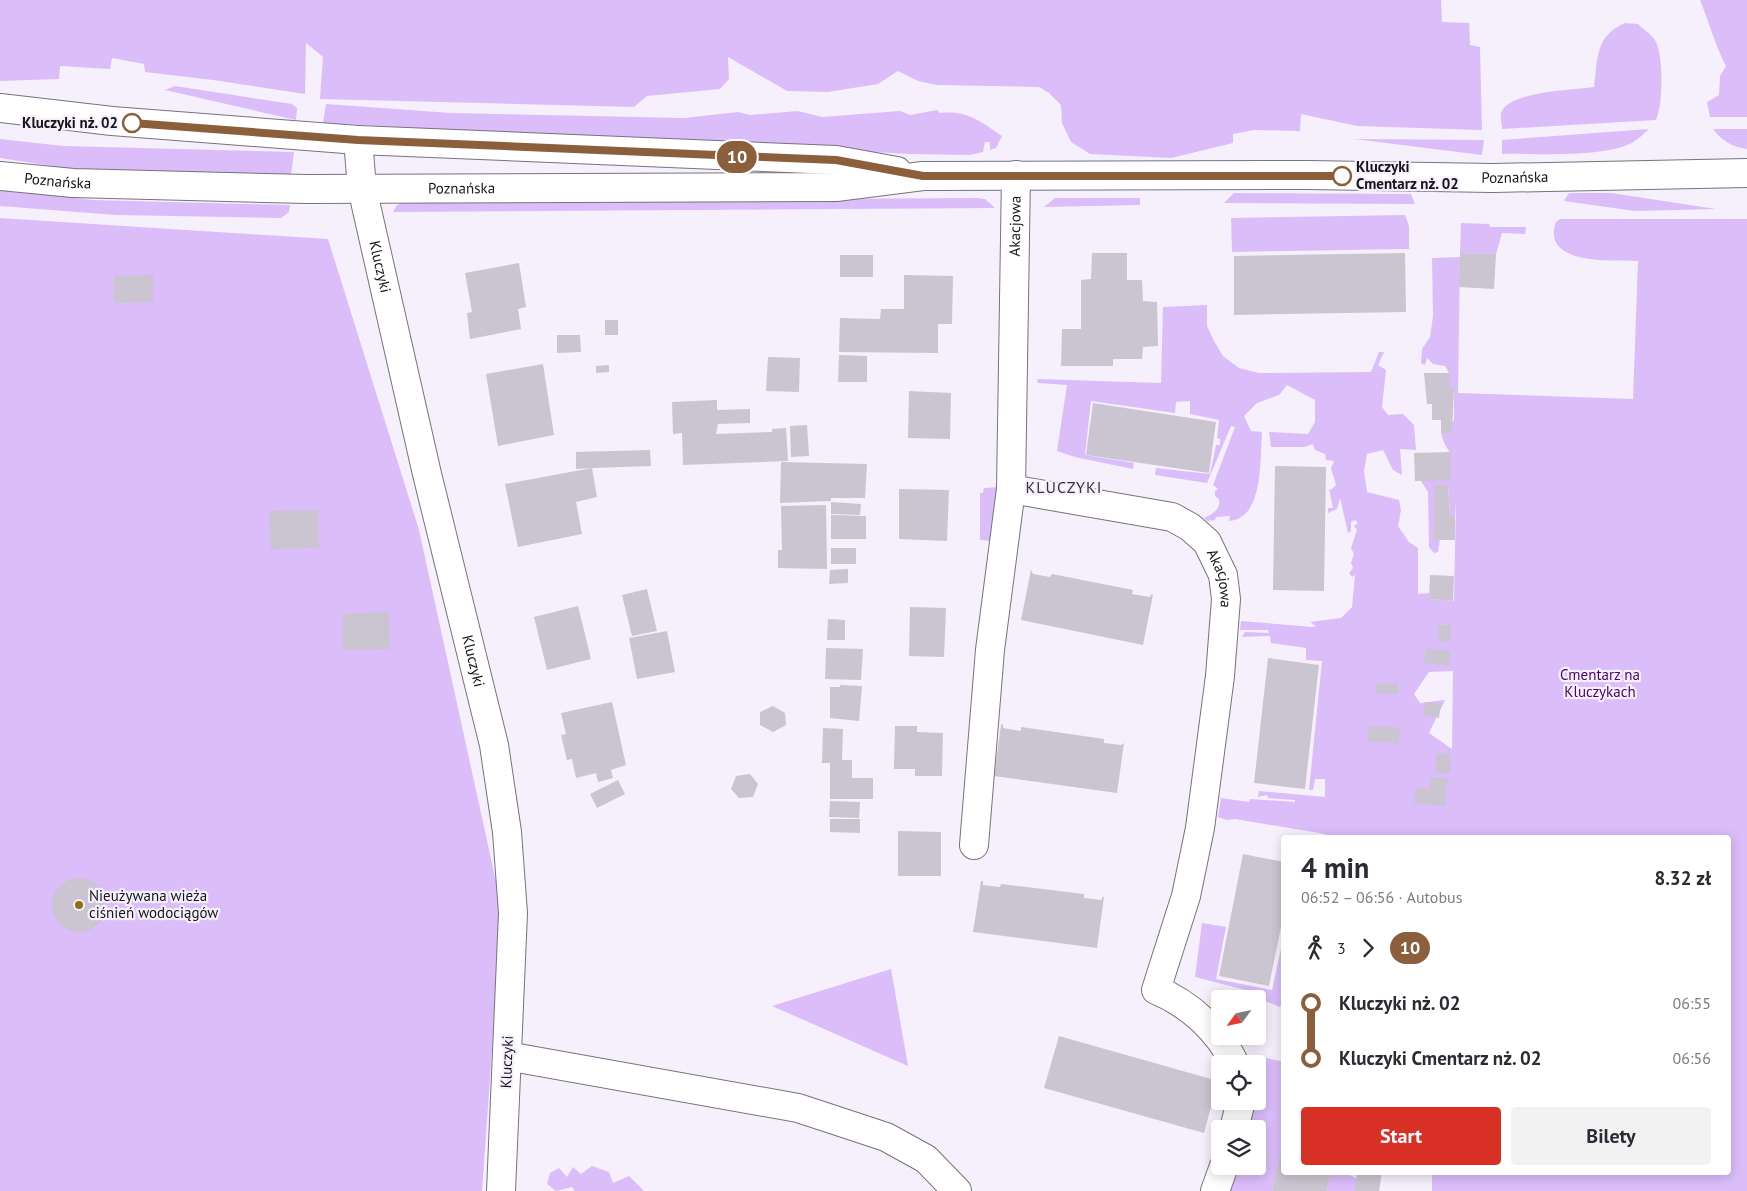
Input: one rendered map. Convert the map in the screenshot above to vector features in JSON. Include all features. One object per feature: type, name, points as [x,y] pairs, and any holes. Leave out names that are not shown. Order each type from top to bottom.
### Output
[{"type":"street","name":"Poznańska","points":[[0,108],[112,121],[358,140],[836,160],[923,176]]},
{"type":"street","name":"Kluczyki","points":[[358,140],[362,188],[427,474],[494,745],[501,786],[507,832],[513,913],[501,1191]]},
{"type":"street","name":"Poznańska","points":[[0,176],[72,183],[307,189],[836,187],[923,176],[1493,178],[1747,173]]},
{"type":"street","name":"Akacjowa","points":[[1016,175],[1011,489],[1172,517],[1198,533],[1207,542],[1218,562],[1225,588],[1226,610],[1220,676],[1200,828],[1186,896],[1156,990],[1178,1001],[1198,1016],[1222,1041],[1230,1055]]},
{"type":"street","points":[[974,845],[990,650],[1011,489]]},
{"type":"street","points":[[507,1056],[798,1108],[886,1138],[926,1159],[957,1191]]},
{"type":"street","points":[[1216,1191],[1221,1175]]},
{"type":"green space","points":[[0,0],[1441,0],[1442,22],[1469,23],[1470,45],[1480,47],[1482,130],[1357,126],[1301,114],[1300,131],[1254,130],[1233,134],[1233,143],[1171,158],[1090,154],[1071,142],[1062,123],[1061,105],[1049,93],[1039,87],[937,85],[918,81],[898,71],[878,84],[828,92],[787,91],[728,57],[729,79],[720,89],[647,96],[634,107],[320,99],[323,57],[306,43],[305,94],[145,72],[144,64],[112,58],[110,69],[60,66],[59,79],[0,81]]},
{"type":"green space","points":[[1700,0],[1747,0],[1747,117],[1710,117],[1707,102],[1719,95],[1720,76],[1726,66]]},
{"type":"green space","points":[[1625,23],[1638,24],[1655,40],[1658,47],[1662,80],[1656,120],[1502,129],[1501,113],[1506,106],[1516,100],[1543,93],[1594,87],[1598,57],[1603,41],[1615,28]]},
{"type":"green space","points":[[175,86],[292,104],[297,108],[296,120],[165,90]]},
{"type":"green space","points":[[326,104],[451,113],[684,118],[738,112],[750,115],[798,111],[822,117],[900,111],[910,115],[937,110],[940,113],[966,115],[1002,136],[996,148],[990,150],[990,142],[985,142],[983,152],[970,155],[910,154],[323,123]]},
{"type":"green space","points":[[1649,129],[1630,144],[1599,152],[1502,154],[1502,140]]},
{"type":"green space","points":[[1713,129],[1747,129],[1747,149],[1728,143]]},
{"type":"green space","points":[[0,139],[63,146],[294,152],[291,175],[78,170],[0,158]]},
{"type":"green space","points":[[1354,139],[1484,140],[1482,155]]},
{"type":"green space","points":[[0,189],[93,200],[290,205],[289,212],[281,218],[116,215],[0,206]]},
{"type":"green space","points":[[1234,193],[1411,194],[1415,204],[1224,203]]},
{"type":"green space","points":[[1569,193],[1611,193],[1716,209],[1635,211],[1564,201]]},
{"type":"green space","points":[[1055,198],[1140,198],[1140,205],[1044,207]]},
{"type":"green space","points":[[985,199],[995,208],[393,212],[397,205],[405,201]]},
{"type":"green space","points":[[1405,215],[1409,226],[1409,249],[1232,252],[1231,218]]},
{"type":"green space","points":[[0,218],[328,239],[419,530],[502,909],[482,1191],[0,1191]]},
{"type":"green space","name":"Cmentarz na Kluczykach","points":[[1560,219],[1747,219],[1747,1191],[1432,1191],[1432,1175],[1731,1175],[1731,835],[1325,835],[1218,817],[1221,798],[1249,802],[1250,799],[1295,802],[1295,800],[1268,798],[1267,795],[1258,797],[1259,791],[1325,797],[1325,779],[1315,779],[1313,790],[1309,790],[1322,661],[1306,660],[1306,648],[1271,643],[1270,636],[1242,637],[1245,632],[1269,633],[1268,630],[1240,630],[1241,621],[1313,627],[1316,626],[1310,622],[1341,618],[1352,607],[1355,575],[1352,577],[1349,573],[1353,568],[1351,563],[1354,554],[1351,548],[1357,530],[1354,526],[1358,523],[1355,520],[1351,522],[1351,531],[1348,533],[1340,498],[1337,509],[1328,513],[1328,508],[1333,508],[1329,489],[1331,490],[1336,485],[1331,468],[1334,461],[1326,460],[1325,454],[1315,450],[1313,444],[1305,447],[1271,447],[1269,432],[1308,434],[1315,422],[1315,400],[1287,385],[1279,395],[1257,403],[1244,416],[1251,431],[1262,432],[1260,471],[1254,499],[1249,510],[1240,518],[1229,521],[1230,516],[1216,517],[1215,520],[1207,521],[1204,518],[1219,506],[1219,499],[1215,496],[1215,491],[1218,489],[1213,485],[1235,427],[1231,426],[1207,483],[1155,475],[1156,468],[1210,474],[1216,445],[1220,445],[1220,439],[1217,438],[1219,420],[1190,414],[1190,401],[1176,402],[1175,413],[1091,401],[1085,455],[1134,463],[1133,469],[1075,457],[1057,451],[1067,385],[1038,383],[1037,379],[1161,383],[1163,307],[1207,305],[1207,326],[1223,356],[1239,368],[1259,373],[1371,372],[1379,352],[1384,352],[1378,365],[1386,370],[1382,407],[1388,415],[1403,414],[1414,425],[1416,450],[1400,449],[1402,475],[1393,470],[1383,450],[1367,454],[1364,471],[1367,492],[1399,500],[1401,510],[1398,526],[1409,542],[1418,548],[1418,594],[1429,593],[1429,599],[1454,601],[1456,502],[1455,516],[1450,516],[1448,485],[1434,485],[1434,539],[1440,539],[1438,552],[1434,553],[1429,547],[1428,492],[1421,481],[1450,453],[1441,433],[1454,420],[1454,388],[1449,388],[1449,373],[1445,366],[1433,364],[1427,358],[1425,365],[1421,363],[1422,349],[1430,337],[1433,316],[1432,258],[1460,257],[1458,393],[1633,399],[1638,261],[1582,258],[1559,247],[1554,236],[1556,222]],"holes":[[[1453,671],[1452,749],[1429,733],[1445,700],[1420,703],[1414,694],[1429,672]]]},
{"type":"green space","points":[[1461,223],[1489,224],[1490,227],[1526,227],[1525,234],[1502,233],[1496,254],[1460,253]]},
{"type":"green space","points":[[1000,487],[991,541],[980,540],[980,493],[983,493],[984,488]]},
{"type":"green space","points":[[1202,923],[1226,927],[1216,979],[1272,990],[1281,949],[1280,1007],[1266,1001],[1266,990],[1245,990],[1195,977]]},
{"type":"green space","points":[[891,969],[908,1066],[772,1006]]},
{"type":"green space","points":[[1266,1058],[1281,1061],[1281,1157],[1272,1191],[1220,1191],[1225,1175],[1266,1175],[1266,1120],[1243,1120],[1245,1110],[1266,1110]]},
{"type":"green space","points":[[592,1166],[609,1172],[613,1183],[629,1176],[644,1191],[575,1191],[572,1187],[556,1191],[547,1184],[550,1173],[559,1168],[567,1177],[573,1167],[581,1174]]},
{"type":"green space","points":[[1330,1175],[1350,1175],[1380,1191],[1327,1191]]},
{"type":"building","points":[[1092,253],[1127,253],[1127,280],[1142,280],[1143,301],[1157,302],[1158,346],[1143,347],[1142,359],[1113,359],[1113,366],[1061,366],[1062,329],[1081,329],[1081,280],[1091,279]]},
{"type":"building","points":[[1405,253],[1406,312],[1234,315],[1234,256]]},
{"type":"building","points":[[1460,253],[1496,254],[1494,289],[1459,287]]},
{"type":"building","points":[[840,255],[873,255],[873,277],[840,277]]},
{"type":"building","points":[[519,263],[526,307],[518,309],[521,329],[470,339],[467,313],[472,312],[465,273]]},
{"type":"building","points":[[153,275],[153,302],[114,303],[114,276]]},
{"type":"building","points":[[904,275],[953,276],[952,324],[938,324],[938,353],[839,352],[840,318],[880,319],[881,309],[904,309]]},
{"type":"building","points":[[605,320],[618,320],[618,335],[605,335]]},
{"type":"building","points":[[557,335],[580,335],[581,352],[557,353]]},
{"type":"building","points":[[839,355],[867,356],[867,382],[838,382]]},
{"type":"building","points":[[768,357],[800,358],[799,392],[766,391]]},
{"type":"building","points":[[543,364],[554,435],[498,446],[486,374]]},
{"type":"building","points":[[609,365],[609,372],[596,373],[596,366]]},
{"type":"building","points":[[1424,373],[1450,373],[1449,388],[1454,388],[1452,433],[1441,433],[1441,420],[1432,420],[1432,404],[1427,404]]},
{"type":"building","points":[[909,391],[951,393],[950,439],[908,438]]},
{"type":"building","points":[[717,400],[717,410],[750,409],[750,423],[718,424],[716,434],[772,432],[772,429],[786,428],[788,461],[683,465],[682,433],[673,434],[672,402]]},
{"type":"building","points":[[1093,403],[1216,422],[1209,473],[1086,455]]},
{"type":"building","points":[[807,425],[809,456],[791,457],[790,426]]},
{"type":"building","points":[[650,450],[651,466],[576,469],[576,452]]},
{"type":"building","points":[[1450,452],[1451,480],[1415,481],[1414,453]]},
{"type":"building","points":[[781,462],[867,464],[865,498],[831,498],[831,501],[780,503]]},
{"type":"building","points":[[1275,466],[1326,467],[1324,591],[1273,590]]},
{"type":"building","points":[[592,468],[597,497],[576,502],[582,534],[518,547],[505,484]]},
{"type":"building","points":[[1434,485],[1448,485],[1450,516],[1455,516],[1455,540],[1434,540]]},
{"type":"building","points":[[899,489],[949,490],[947,541],[899,539]]},
{"type":"building","points":[[831,502],[861,504],[860,515],[831,514]]},
{"type":"building","points":[[826,505],[827,569],[778,568],[778,550],[782,550],[781,506]]},
{"type":"building","points":[[318,510],[319,548],[271,549],[269,511]]},
{"type":"building","points":[[831,515],[866,516],[866,539],[831,539]]},
{"type":"building","points":[[831,548],[856,548],[856,564],[831,564]]},
{"type":"building","points":[[848,569],[848,583],[829,584],[830,570]]},
{"type":"building","points":[[1031,570],[1033,574],[1050,577],[1052,574],[1133,590],[1132,594],[1150,597],[1151,594],[1153,595],[1143,645],[1021,620]]},
{"type":"building","points":[[1430,575],[1454,576],[1453,601],[1429,599]]},
{"type":"building","points":[[647,589],[657,631],[632,636],[622,595]]},
{"type":"building","points":[[578,606],[591,659],[547,670],[534,617]]},
{"type":"building","points":[[910,607],[946,608],[944,657],[909,656]]},
{"type":"building","points":[[389,612],[390,649],[343,650],[343,614]]},
{"type":"building","points":[[828,619],[845,620],[845,640],[827,640]]},
{"type":"building","points":[[1439,625],[1451,625],[1450,642],[1438,641]]},
{"type":"building","points":[[667,631],[675,672],[637,679],[629,638]]},
{"type":"building","points":[[826,648],[863,649],[861,680],[825,679]]},
{"type":"building","points":[[1426,648],[1450,651],[1449,666],[1424,663]]},
{"type":"building","points":[[1268,658],[1319,665],[1305,789],[1254,783]]},
{"type":"building","points":[[1377,683],[1398,684],[1398,694],[1376,693]]},
{"type":"building","points":[[840,685],[862,686],[859,721],[830,718],[830,687],[840,687]]},
{"type":"building","points":[[612,702],[626,765],[611,770],[613,778],[598,782],[596,773],[576,778],[572,759],[567,760],[561,735],[566,734],[561,713]]},
{"type":"building","points":[[1425,702],[1441,704],[1439,718],[1424,715]]},
{"type":"building","points":[[773,706],[785,713],[786,725],[773,732],[760,725],[760,712]]},
{"type":"building","points":[[1003,724],[1003,728],[1021,731],[1021,727],[1104,739],[1104,743],[1121,745],[1124,743],[1117,793],[994,776],[1001,725]]},
{"type":"building","points":[[895,726],[917,726],[917,732],[943,733],[942,776],[915,776],[915,769],[894,769]]},
{"type":"building","points":[[1369,726],[1400,728],[1399,744],[1368,741]]},
{"type":"building","points":[[823,728],[843,729],[842,760],[852,760],[852,778],[873,778],[873,799],[830,799],[830,763],[822,763]]},
{"type":"building","points":[[1436,754],[1451,754],[1450,773],[1436,773]]},
{"type":"building","points":[[750,774],[758,784],[753,797],[739,798],[731,789],[736,776]]},
{"type":"building","points":[[1431,777],[1448,778],[1445,806],[1414,803],[1417,787],[1430,789]]},
{"type":"building","points":[[618,780],[625,794],[597,808],[590,794]]},
{"type":"building","points":[[830,801],[860,802],[859,818],[829,817]]},
{"type":"building","points":[[830,819],[860,819],[860,833],[830,832]]},
{"type":"building","points":[[898,831],[941,832],[941,876],[898,876]]},
{"type":"building","points":[[1243,854],[1281,861],[1281,927],[1269,986],[1219,976]]},
{"type":"building","name":"Nieużywana wieża ciśnień wodociągów","points":[[79,878],[89,880],[98,886],[104,895],[106,905],[104,915],[98,924],[89,930],[79,932],[69,930],[60,924],[54,915],[52,905],[54,895],[60,886],[69,880]]},
{"type":"building","points":[[981,881],[983,881],[983,885],[1000,887],[1001,884],[1084,894],[1084,898],[1102,900],[1102,897],[1104,897],[1097,948],[973,932]]},
{"type":"building","points":[[1059,1036],[1211,1079],[1211,1107],[1204,1133],[1044,1088]]},
{"type":"building","points":[[1281,1154],[1281,1175],[1330,1175],[1327,1191],[1272,1191]]},
{"type":"building","points":[[1357,1175],[1382,1175],[1379,1191],[1355,1191]]},
{"type":"bus line","name":"10","points":[[132,123],[358,140],[836,160],[923,176],[1342,176]]},
{"type":"place","name":"Kluczyki nż. 02","points":[[132,123]]},
{"type":"place","name":"Kluczyki Cmentarz nż. 02","points":[[1342,176]]},
{"type":"place","name":"Nieużywana wieża ciśnień wodociągów","points":[[79,905]]},
{"type":"district","name":"KLUCZYKI","points":[[1064,487]]}]
